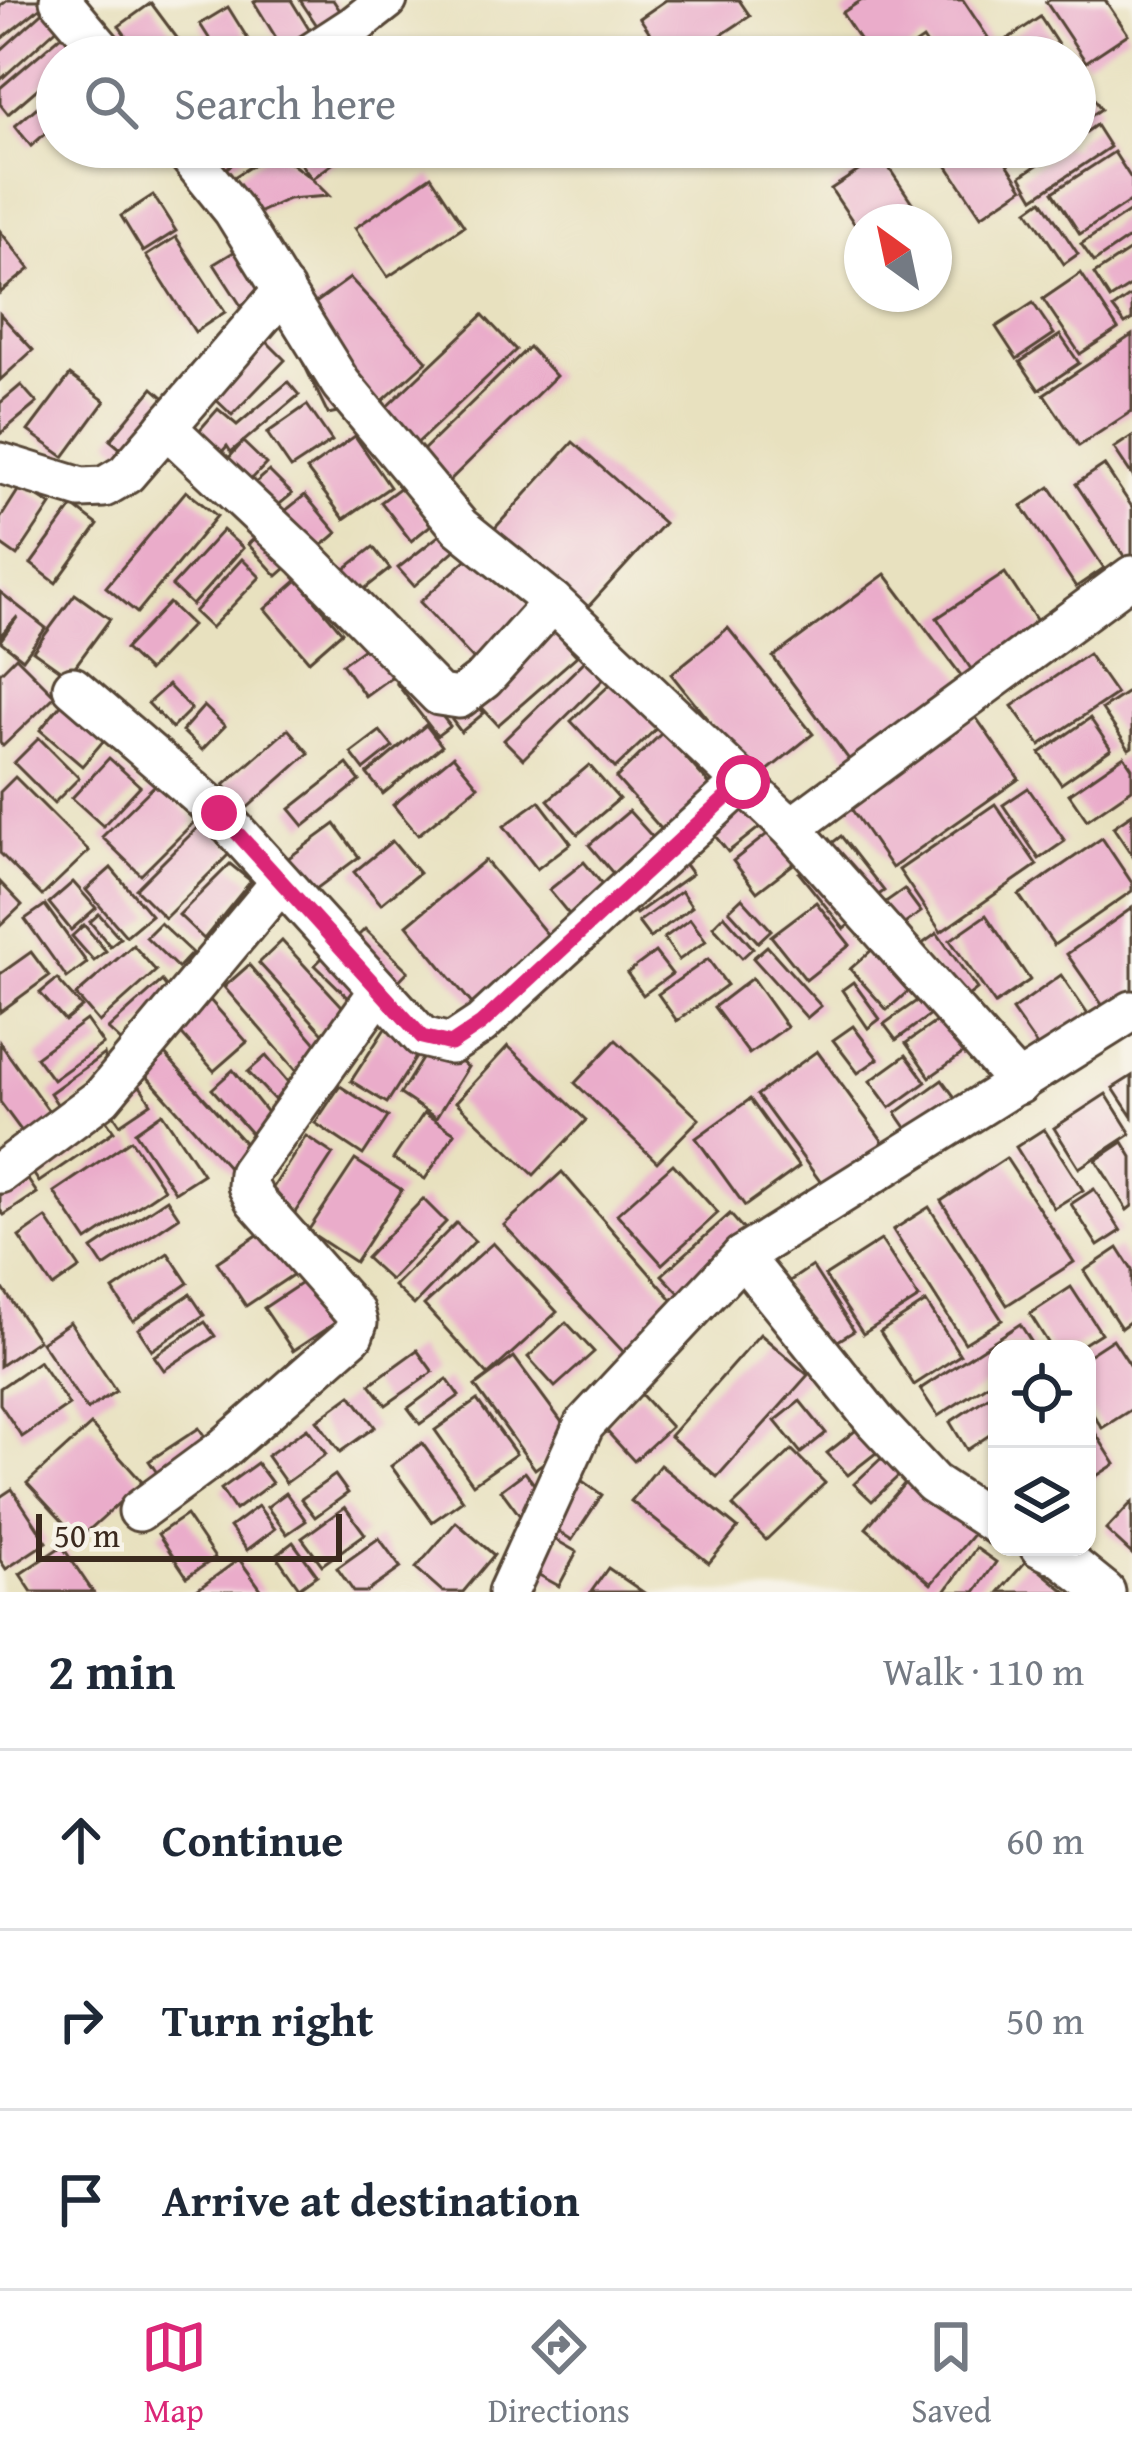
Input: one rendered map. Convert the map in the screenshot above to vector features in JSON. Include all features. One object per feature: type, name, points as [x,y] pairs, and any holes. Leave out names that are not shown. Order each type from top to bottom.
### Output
[{"type":"street","points":[[60,0],[90,36]]},
{"type":"street","points":[[339,36],[387,0]]},
{"type":"street","points":[[199,168],[233,210],[341,384],[460,527],[553,602],[791,828],[1019,1084]]},
{"type":"street","points":[[0,463],[81,488],[104,487],[125,474],[284,290]]},
{"type":"street","points":[[166,427],[439,695],[459,698],[484,680],[553,602]]},
{"type":"street","points":[[791,828],[1132,576]]},
{"type":"street","points":[[73,688],[219,813],[422,1037],[451,1044],[481,1024],[743,782]]},
{"type":"street","points":[[0,1173],[102,1096],[281,882]]},
{"type":"street","points":[[139,1511],[223,1449],[353,1335],[355,1312],[254,1200],[249,1173],[380,992]]},
{"type":"street","points":[[510,1591],[584,1425],[742,1256],[1132,1011]]},
{"type":"street","points":[[742,1256],[876,1422],[933,1483],[988,1519]]},
{"type":"street","points":[[1059,1556],[1106,1592]]},
{"type":"building","points":[[8,0],[44,0],[45,4],[0,40],[0,6]]},
{"type":"building","points":[[291,0],[313,36],[275,36],[254,2]]},
{"type":"building","points":[[300,0],[333,0],[349,24],[324,36]]},
{"type":"building","points":[[666,0],[739,0],[750,16],[720,36],[652,36],[640,18]]},
{"type":"building","points":[[862,0],[963,0],[987,36],[857,36],[842,13]]},
{"type":"building","points":[[1105,0],[1128,34],[1096,55],[1096,36],[1069,36],[1046,2]]},
{"type":"building","points":[[151,3],[176,36],[126,36],[119,26]]},
{"type":"building","points":[[49,7],[63,23],[49,36],[36,36],[36,47],[0,80],[0,51]]},
{"type":"building","points":[[228,7],[246,36],[208,36],[200,24]]},
{"type":"building","points":[[1040,17],[1052,36],[1012,36]]},
{"type":"building","points":[[36,57],[36,90],[8,114],[0,104],[0,88]]},
{"type":"building","points":[[36,108],[36,142],[31,146],[15,126]]},
{"type":"building","points":[[1096,125],[1110,147],[1096,156]]},
{"type":"building","points":[[1114,152],[1132,180],[1132,200],[1080,234],[1053,192]]},
{"type":"building","points":[[248,168],[297,168],[329,196],[288,199],[258,213],[240,211],[226,182]]},
{"type":"building","points":[[304,168],[327,168],[312,179]]},
{"type":"building","points":[[863,168],[889,168],[913,204],[844,204],[844,208],[831,189]]},
{"type":"building","points":[[949,168],[1010,168],[1023,188],[981,216]]},
{"type":"building","points":[[1033,168],[1079,168],[1034,198],[1021,176]]},
{"type":"building","points":[[431,176],[464,226],[388,277],[355,228]]},
{"type":"building","points":[[153,195],[176,231],[143,252],[121,216]]},
{"type":"building","points":[[1042,200],[1078,254],[1064,264],[1028,210]]},
{"type":"building","points":[[1132,210],[1132,236],[1094,262],[1081,244]]},
{"type":"building","points":[[0,231],[30,269],[0,293]]},
{"type":"building","points":[[176,237],[225,312],[195,332],[146,256]]},
{"type":"building","points":[[1132,249],[1132,285],[1110,299],[1094,274]]},
{"type":"building","points":[[237,250],[270,300],[247,315],[214,264]]},
{"type":"building","points":[[1081,273],[1118,329],[1080,354],[1043,299]]},
{"type":"building","points":[[350,278],[427,361],[380,403],[328,414],[285,325]]},
{"type":"building","points":[[1132,295],[1132,320],[1125,324],[1113,308]]},
{"type":"building","points":[[1033,303],[1054,334],[1017,359],[996,327]]},
{"type":"building","points":[[0,314],[33,350],[0,380]]},
{"type":"building","points":[[483,315],[516,350],[411,449],[378,415]]},
{"type":"building","points":[[1060,335],[1079,363],[1039,390],[1020,362]]},
{"type":"building","points":[[1132,335],[1132,411],[1079,446],[1044,394]]},
{"type":"building","points":[[265,340],[285,360],[232,415],[211,395]]},
{"type":"building","points":[[529,347],[556,376],[443,487],[415,458]]},
{"type":"building","points":[[70,375],[105,401],[64,457],[28,431]]},
{"type":"building","points":[[288,382],[299,395],[231,452],[227,446],[213,462],[190,441],[218,409],[237,425]]},
{"type":"building","points":[[21,385],[37,403],[0,434],[0,403]]},
{"type":"building","points":[[153,388],[171,404],[129,456],[110,440]]},
{"type":"building","points":[[307,405],[332,441],[291,468],[267,433]]},
{"type":"building","points":[[355,436],[390,487],[344,519],[307,470]]},
{"type":"building","points":[[1132,436],[1132,475],[1114,448]]},
{"type":"building","points":[[243,442],[266,464],[250,481],[227,460]]},
{"type":"building","points":[[573,442],[664,523],[578,618],[487,537]]},
{"type":"building","points":[[1104,465],[1132,507],[1132,568],[1076,484]]},
{"type":"building","points":[[269,471],[292,494],[275,508],[253,485]]},
{"type":"building","points":[[21,486],[51,505],[17,556],[0,544],[0,519]]},
{"type":"building","points":[[401,487],[431,525],[411,541],[381,502]]},
{"type":"building","points":[[1050,487],[1104,568],[1076,587],[1022,506]]},
{"type":"building","points":[[186,491],[217,516],[137,613],[106,587]]},
{"type":"building","points":[[305,495],[337,533],[311,555],[280,515]]},
{"type":"building","points":[[73,506],[98,525],[56,583],[31,564]]},
{"type":"building","points":[[223,530],[243,548],[192,605],[172,586]]},
{"type":"building","points":[[264,530],[293,562],[277,576],[248,544]]},
{"type":"building","points":[[446,530],[459,546],[414,586],[398,568]]},
{"type":"building","points":[[373,547],[390,569],[358,594],[341,572]]},
{"type":"building","points":[[478,549],[533,608],[475,661],[420,602]]},
{"type":"building","points":[[242,559],[260,577],[211,628],[194,612]]},
{"type":"building","points":[[1005,573],[1059,654],[991,699],[937,618]]},
{"type":"building","points":[[885,574],[966,682],[853,765],[773,657]]},
{"type":"building","points":[[298,580],[342,632],[309,661],[265,609]]},
{"type":"building","points":[[0,592],[46,628],[23,659],[0,641],[18,616],[0,636]]},
{"type":"building","points":[[75,594],[110,619],[68,676],[33,651]]},
{"type":"building","points":[[169,603],[192,625],[148,671],[125,649]]},
{"type":"building","points":[[728,628],[813,734],[756,780],[671,674]]},
{"type":"building","points":[[555,632],[577,656],[498,725],[476,701]]},
{"type":"building","points":[[375,640],[398,672],[365,696],[342,664]]},
{"type":"building","points":[[1088,654],[1116,694],[1040,745],[1012,706]]},
{"type":"building","points":[[590,656],[608,675],[523,759],[504,740]]},
{"type":"building","points":[[16,657],[55,696],[3,746],[0,673]]},
{"type":"building","points":[[409,674],[450,726],[437,736],[397,684]]},
{"type":"building","points":[[615,680],[659,726],[615,768],[571,721]]},
{"type":"building","points":[[168,685],[191,709],[172,728],[148,703]]},
{"type":"building","points":[[1132,689],[1132,747],[1129,749],[1102,709]]},
{"type":"building","points":[[68,696],[111,732],[82,766],[40,730]]},
{"type":"building","points":[[475,702],[484,713],[461,732],[452,720]]},
{"type":"building","points":[[204,706],[225,726],[202,750],[182,731]]},
{"type":"building","points":[[975,716],[1019,779],[892,868],[848,804]]},
{"type":"building","points":[[1090,718],[1111,749],[1061,784],[1040,753]]},
{"type":"building","points":[[426,725],[442,746],[383,794],[367,774]]},
{"type":"building","points":[[288,729],[309,753],[246,809],[224,785]]},
{"type":"building","points":[[380,731],[393,747],[364,770],[351,753]]},
{"type":"building","points":[[663,732],[720,796],[672,841],[616,778]]},
{"type":"building","points":[[39,738],[79,778],[54,803],[14,763]]},
{"type":"building","points":[[453,756],[478,786],[418,835],[393,805]]},
{"type":"building","points":[[1124,756],[1132,768],[1132,789],[1087,820],[1069,794]]},
{"type":"building","points":[[109,758],[140,786],[103,826],[72,798]]},
{"type":"building","points":[[347,764],[360,781],[304,826],[290,809]]},
{"type":"building","points":[[589,765],[619,799],[578,834],[548,800]]},
{"type":"building","points":[[15,777],[89,851],[42,896],[0,853],[0,792]]},
{"type":"building","points":[[157,783],[195,821],[141,875],[102,837]]},
{"type":"building","points":[[1028,788],[1065,841],[1039,859],[1003,805]]},
{"type":"building","points":[[748,794],[769,820],[728,852],[707,826]]},
{"type":"building","points":[[539,801],[571,843],[537,869],[504,826]]},
{"type":"building","points":[[995,804],[1037,865],[941,932],[899,870]]},
{"type":"building","points":[[629,811],[658,843],[617,878],[589,845]]},
{"type":"building","points":[[1132,814],[1132,855],[1113,827]]},
{"type":"building","points":[[205,820],[234,849],[165,918],[136,889]]},
{"type":"building","points":[[335,824],[359,857],[312,892],[287,859]]},
{"type":"building","points":[[771,831],[796,862],[757,892],[733,861]]},
{"type":"building","points":[[841,836],[884,891],[865,905],[823,850]]},
{"type":"building","points":[[1102,838],[1132,883],[1132,891],[1054,945],[1019,895]]},
{"type":"building","points":[[392,841],[419,873],[381,904],[354,872]]},
{"type":"building","points":[[681,859],[692,874],[636,914],[625,900]]},
{"type":"building","points":[[817,859],[861,915],[844,929],[799,873]]},
{"type":"building","points":[[485,860],[552,940],[472,1004],[407,925]]},
{"type":"building","points":[[584,862],[607,890],[572,918],[549,890]]},
{"type":"building","points":[[230,864],[251,881],[204,939],[179,915]]},
{"type":"building","points":[[111,868],[151,915],[126,936],[86,890]]},
{"type":"building","points":[[0,882],[22,905],[0,926]]},
{"type":"building","points":[[73,882],[96,908],[71,930],[49,903]]},
{"type":"building","points":[[904,889],[921,912],[891,934],[874,910]]},
{"type":"building","points":[[681,891],[692,907],[650,938],[638,922]]},
{"type":"building","points":[[742,898],[771,930],[758,942],[729,910]]},
{"type":"building","points":[[816,902],[850,945],[806,980],[771,936]]},
{"type":"building","points":[[45,905],[87,963],[67,978],[25,919]]},
{"type":"building","points":[[1132,908],[1132,1001],[1110,1016],[1067,954]]},
{"type":"building","points":[[99,914],[120,938],[110,946],[90,922]]},
{"type":"building","points":[[724,915],[753,948],[742,958],[713,926]]},
{"type":"building","points":[[986,915],[1030,980],[995,1004],[950,940]]},
{"type":"building","points":[[690,919],[706,941],[679,960],[664,938]]},
{"type":"building","points":[[160,923],[192,953],[178,968],[146,937]]},
{"type":"building","points":[[84,925],[106,951],[94,961],[72,936]]},
{"type":"building","points":[[365,929],[408,971],[387,993],[347,947]]},
{"type":"building","points":[[937,933],[977,989],[959,1003],[918,947]]},
{"type":"building","points":[[282,941],[353,1018],[332,1043],[259,963]]},
{"type":"building","points":[[133,945],[156,971],[99,1022],[76,995]]},
{"type":"building","points":[[767,946],[821,1006],[807,1018],[753,958]]},
{"type":"building","points":[[875,947],[912,988],[887,1010],[850,969]]},
{"type":"building","points":[[331,949],[377,993],[361,1010],[315,965]]},
{"type":"building","points":[[31,952],[49,976],[0,1012],[0,974]]},
{"type":"building","points":[[655,952],[672,974],[643,995],[627,973]]},
{"type":"building","points":[[708,959],[727,985],[677,1021],[658,994]]},
{"type":"building","points":[[249,965],[326,1055],[300,1075],[224,987]]},
{"type":"building","points":[[1061,975],[1091,1019],[1042,1053],[1012,1010]]},
{"type":"building","points":[[752,978],[787,1027],[749,1054],[714,1007]]},
{"type":"building","points":[[57,979],[82,1007],[65,1021],[40,993]]},
{"type":"building","points":[[162,981],[173,995],[122,1042],[108,1029]]},
{"type":"building","points":[[853,982],[880,1019],[868,1028],[842,990]]},
{"type":"building","points":[[209,999],[247,1042],[214,1071],[176,1028]]},
{"type":"building","points":[[918,1000],[930,1015],[896,1040],[884,1024]]},
{"type":"building","points":[[951,1011],[975,1045],[930,1077],[906,1043]]},
{"type":"building","points":[[86,1020],[103,1044],[53,1080],[36,1057]]},
{"type":"building","points":[[390,1021],[425,1043],[387,1103],[351,1081]]},
{"type":"building","points":[[853,1026],[878,1059],[858,1073],[833,1040]]},
{"type":"building","points":[[616,1040],[699,1119],[657,1162],[575,1083]]},
{"type":"building","points":[[0,1043],[58,1124],[31,1144],[0,1102]]},
{"type":"building","points":[[432,1043],[468,1067],[436,1118],[400,1094]]},
{"type":"building","points":[[508,1046],[586,1120],[534,1175],[456,1102]]},
{"type":"building","points":[[817,1051],[887,1147],[827,1191],[757,1095]]},
{"type":"building","points":[[164,1053],[258,1158],[237,1177],[143,1072]]},
{"type":"building","points":[[104,1054],[109,1076],[61,1110],[50,1093]]},
{"type":"building","points":[[906,1055],[926,1082],[890,1108],[870,1081]]},
{"type":"building","points":[[266,1056],[297,1093],[284,1110],[248,1072]]},
{"type":"building","points":[[233,1070],[273,1120],[258,1141],[212,1089]]},
{"type":"building","points":[[1132,1076],[1132,1117],[1113,1088]]},
{"type":"building","points":[[942,1080],[965,1111],[918,1145],[896,1113]]},
{"type":"building","points":[[140,1086],[151,1103],[120,1124],[109,1108]]},
{"type":"building","points":[[340,1086],[388,1117],[363,1155],[315,1123]]},
{"type":"building","points":[[1106,1094],[1131,1134],[1079,1168],[1054,1128]]},
{"type":"building","points":[[750,1099],[799,1167],[745,1206],[696,1138]]},
{"type":"building","points":[[162,1113],[203,1174],[175,1192],[135,1132]]},
{"type":"building","points":[[424,1113],[455,1133],[425,1179],[393,1159]]},
{"type":"building","points":[[102,1114],[114,1131],[39,1182],[27,1164]]},
{"type":"building","points":[[1044,1129],[1083,1190],[1054,1208],[1016,1147]]},
{"type":"building","points":[[306,1136],[333,1154],[294,1214],[267,1197]]},
{"type":"building","points":[[131,1140],[164,1189],[87,1241],[54,1192]]},
{"type":"building","points":[[1123,1142],[1132,1157],[1132,1206],[1127,1210],[1096,1160]]},
{"type":"building","points":[[1006,1158],[1074,1262],[1007,1305],[941,1201]]},
{"type":"building","points":[[355,1160],[402,1190],[355,1262],[308,1231]]},
{"type":"building","points":[[673,1164],[718,1213],[662,1264],[617,1214]]},
{"type":"building","points":[[20,1168],[37,1193],[4,1215],[0,1181]]},
{"type":"building","points":[[562,1172],[676,1304],[630,1359],[504,1225]]},
{"type":"building","points":[[1094,1189],[1121,1231],[1098,1246],[1071,1204]]},
{"type":"building","points":[[167,1199],[179,1217],[104,1267],[92,1249]]},
{"type":"building","points":[[423,1199],[446,1222],[390,1280],[366,1258]]},
{"type":"building","points":[[929,1207],[1002,1320],[965,1343],[893,1230]]},
{"type":"building","points":[[730,1214],[751,1238],[685,1299],[662,1275]]},
{"type":"building","points":[[46,1218],[80,1268],[53,1287],[19,1237]]},
{"type":"building","points":[[456,1223],[475,1241],[414,1305],[394,1286]]},
{"type":"building","points":[[271,1226],[300,1270],[246,1306],[217,1262]]},
{"type":"building","points":[[881,1240],[919,1298],[863,1334],[825,1276]]},
{"type":"building","points":[[493,1243],[557,1312],[488,1375],[424,1305]]},
{"type":"building","points":[[1118,1248],[1132,1270],[1132,1320],[1121,1328],[1084,1271]]},
{"type":"building","points":[[168,1253],[188,1283],[133,1321],[113,1290]]},
{"type":"building","points":[[812,1266],[854,1331],[825,1349],[784,1285]]},
{"type":"building","points":[[306,1280],[335,1323],[293,1351],[264,1308]]},
{"type":"building","points":[[1071,1287],[1101,1333],[1090,1340],[1046,1340],[1030,1314]]},
{"type":"building","points":[[4,1290],[38,1340],[0,1366],[0,1293]]},
{"type":"building","points":[[190,1294],[204,1315],[152,1350],[138,1329]]},
{"type":"building","points":[[926,1302],[960,1355],[914,1385],[880,1332]]},
{"type":"building","points":[[70,1322],[116,1391],[87,1410],[41,1342]]},
{"type":"building","points":[[205,1322],[215,1336],[164,1370],[154,1356]]},
{"type":"building","points":[[566,1322],[594,1352],[555,1387],[528,1357]]},
{"type":"building","points":[[1020,1324],[1030,1340],[995,1340]]},
{"type":"building","points":[[760,1334],[808,1375],[717,1477],[670,1436]]},
{"type":"building","points":[[1113,1339],[1132,1368],[1132,1409],[1102,1428],[1096,1419],[1096,1350]]},
{"type":"building","points":[[988,1345],[988,1384],[938,1416],[920,1389]]},
{"type":"building","points":[[417,1350],[433,1372],[386,1405],[370,1384]]},
{"type":"building","points":[[514,1357],[575,1440],[535,1469],[475,1386]]},
{"type":"building","points":[[39,1361],[69,1405],[22,1437],[0,1404],[0,1388]]},
{"type":"building","points":[[447,1379],[459,1396],[420,1424],[408,1408]]},
{"type":"building","points":[[640,1393],[671,1427],[634,1461],[603,1427]]},
{"type":"building","points":[[351,1395],[375,1427],[340,1452],[317,1420]]},
{"type":"building","points":[[988,1397],[988,1436],[967,1450],[950,1422]]},
{"type":"building","points":[[477,1400],[516,1454],[473,1484],[435,1430]]},
{"type":"building","points":[[800,1401],[826,1433],[801,1453],[775,1421]]},
{"type":"building","points":[[91,1425],[142,1482],[79,1539],[27,1483]]},
{"type":"building","points":[[860,1427],[881,1449],[848,1475],[827,1453]]},
{"type":"building","points":[[199,1428],[214,1450],[164,1483],[149,1461]]},
{"type":"building","points":[[307,1428],[326,1454],[286,1483],[267,1456]]},
{"type":"building","points":[[1096,1434],[1115,1464],[1096,1476]]},
{"type":"building","points":[[422,1443],[463,1500],[432,1522],[391,1466]]},
{"type":"building","points":[[892,1448],[909,1466],[872,1501],[854,1484]]},
{"type":"building","points":[[792,1450],[825,1483],[766,1540],[733,1506]]},
{"type":"building","points":[[257,1463],[272,1483],[235,1510],[221,1489]]},
{"type":"building","points":[[660,1465],[738,1528],[709,1563],[631,1501]]},
{"type":"building","points":[[525,1472],[547,1502],[523,1520],[501,1490]]},
{"type":"building","points":[[335,1475],[348,1493],[315,1517],[301,1499]]},
{"type":"building","points":[[911,1476],[976,1531],[931,1584],[866,1528]]},
{"type":"building","points":[[578,1478],[602,1495],[572,1540],[547,1524]]},
{"type":"building","points":[[12,1489],[47,1542],[6,1569],[0,1560],[0,1497]]},
{"type":"building","points":[[286,1493],[306,1521],[287,1534],[267,1507]]},
{"type":"building","points":[[1132,1502],[1132,1554],[1106,1530]]},
{"type":"building","points":[[258,1506],[275,1529],[247,1550],[230,1527]]},
{"type":"building","points":[[345,1507],[365,1534],[322,1565],[302,1538]]},
{"type":"building","points":[[186,1515],[215,1558],[187,1577],[158,1534]]},
{"type":"building","points":[[456,1522],[494,1555],[463,1592],[443,1592],[416,1568]]},
{"type":"building","points":[[549,1536],[577,1552],[559,1586],[530,1570]]},
{"type":"building","points":[[379,1538],[401,1568],[367,1592],[354,1592],[337,1568]]},
{"type":"building","points":[[293,1542],[317,1575],[299,1588],[276,1555]]},
{"type":"building","points":[[62,1546],[93,1592],[32,1592],[20,1574]]},
{"type":"building","points":[[976,1548],[996,1562],[975,1592],[945,1592]]},
{"type":"building","points":[[239,1559],[263,1592],[194,1592]]},
{"type":"building","points":[[1027,1560],[1066,1592],[999,1592]]},
{"type":"building","points":[[608,1568],[643,1592],[591,1592]]},
{"type":"route","points":[[219,813],[422,1037],[451,1044],[481,1024],[743,782]]}]
